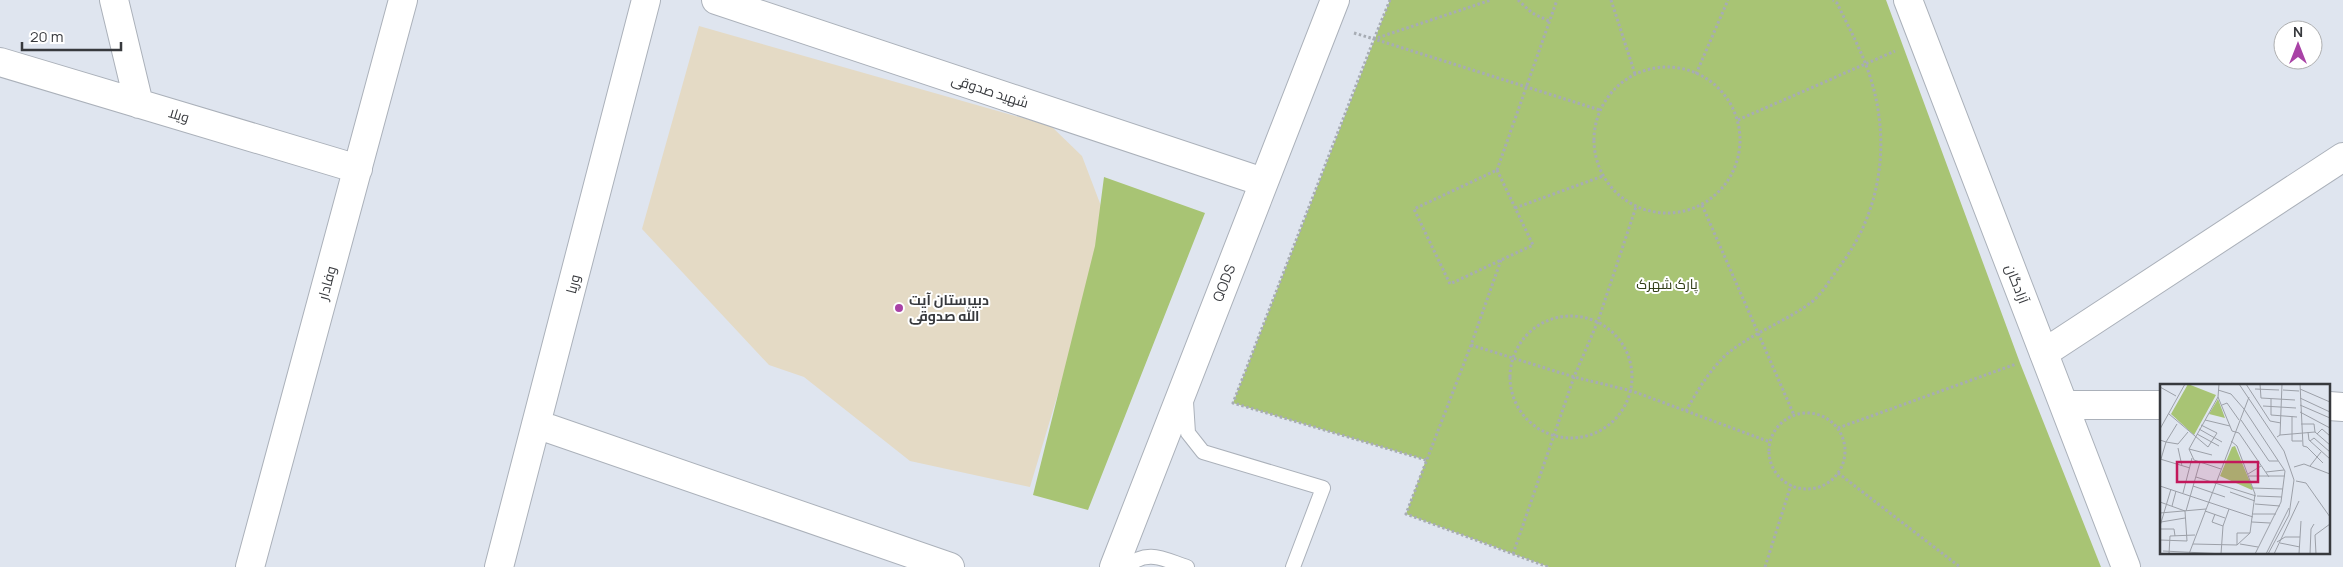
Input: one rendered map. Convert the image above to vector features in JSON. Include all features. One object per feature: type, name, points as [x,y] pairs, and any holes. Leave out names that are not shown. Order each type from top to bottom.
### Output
[{"type":"street","points":[[114,0],[139,104]]},
{"type":"street","name":"وفادار","points":[[250,567],[403,0]]},
{"type":"street","name":"وریا","points":[[499,567],[646,0]]},
{"type":"street","name":"شهید صدوقی","points":[[716,0],[1263,182]]},
{"type":"street","name":"آزادگان","points":[[1908,0],[2044,353],[2066,405],[2126,567]]},
{"type":"street","name":"QODS","points":[[1114,567],[1330,12]]},
{"type":"street","name":"ویلا","points":[[0,62],[358,169]]},
{"type":"street","points":[[2044,353],[2343,157]]},
{"type":"street","points":[[2066,405],[2160,405]]},
{"type":"street","points":[[2330,406],[2343,407]]},
{"type":"street","points":[[536,424],[950,567]]},
{"type":"lane","points":[[1187,380],[1186,417],[1188,433],[1203,452],[1322,488],[1293,567]]},
{"type":"lane","points":[[1127,567],[1134,560],[1149,555],[1187,567]]},
{"type":"path","points":[[1390,0],[1233,402],[1426,460]]},
{"type":"path","points":[[1374,39],[1491,0]]},
{"type":"path","points":[[1518,0],[1532,13],[1549,21]]},
{"type":"path","points":[[1497,170],[1414,209],[1450,284],[1532,245],[1497,170],[1557,0]]},
{"type":"path","points":[[1611,0],[1635,74]]},
{"type":"path","points":[[1696,74],[1728,0]]},
{"type":"path","points":[[1686,411],[1711,372],[1728,354],[1758,333],[1811,303],[1854,248],[1869,214],[1878,185],[1882,153],[1875,92],[1866,64],[1837,3],[1833,0]]},
{"type":"path","points":[[1330,12],[1374,39],[1600,110]]},
{"type":"path","points":[[1738,120],[1897,51]]},
{"type":"path","points":[[1660,67],[1685,69],[1696,74],[1708,80],[1727,97],[1738,120],[1741,146],[1735,170],[1720,191],[1702,205],[1681,212],[1658,213],[1636,207],[1617,194],[1603,176],[1595,155],[1594,132],[1600,110],[1614,89],[1635,74],[1660,67]]},
{"type":"path","points":[[1515,208],[1603,176]]},
{"type":"path","points":[[1702,205],[1794,414]]},
{"type":"path","points":[[1513,554],[1574,378],[1598,321],[1636,207]]},
{"type":"path","points":[[1501,260],[1471,345],[1406,514],[1548,567]]},
{"type":"path","points":[[1577,315],[1598,321],[1615,333],[1627,350],[1633,371],[1632,390],[1624,409],[1611,424],[1594,434],[1575,438],[1555,436],[1537,428],[1523,415],[1518,407],[1513,398],[1509,379],[1512,359],[1521,340],[1536,325],[1556,316],[1577,315]]},
{"type":"path","points":[[1471,345],[1574,378],[1632,390],[1770,442]]},
{"type":"path","points":[[1838,428],[2044,353]]},
{"type":"path","points":[[1806,412],[1818,414],[1829,419],[1838,428],[1846,450],[1844,462],[1838,473],[1828,483],[1817,488],[1804,489],[1791,485],[1780,478],[1773,467],[1769,455],[1770,442],[1775,430],[1794,414],[1806,412]]},
{"type":"path","points":[[1838,473],[1960,567]]},
{"type":"path","points":[[1765,567],[1791,485]]},
{"type":"shaded area","name":"دبیرستان آیت الله صدوقی","points":[[699,26],[1051,126],[1082,156],[1101,206],[1101,250],[1030,487],[910,461],[804,377],[769,365],[642,229]]},
{"type":"green space","name":"پارک شهرک","points":[[1390,0],[1886,0],[2020,363],[2101,567],[1549,567],[1406,514],[1426,460],[1233,403]]},
{"type":"green space","points":[[1104,177],[1205,213],[1088,510],[1033,495],[1095,246]]},
{"type":"place","name":"دبیرستان آیت الله صدوقی","points":[[899,308]]}]
